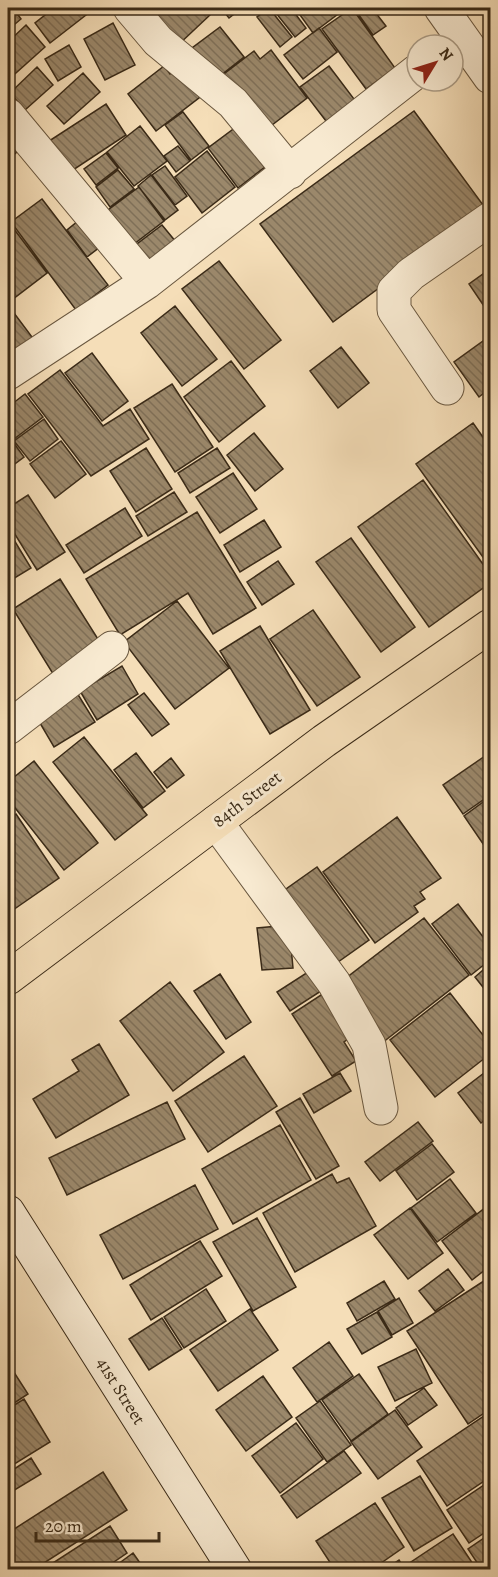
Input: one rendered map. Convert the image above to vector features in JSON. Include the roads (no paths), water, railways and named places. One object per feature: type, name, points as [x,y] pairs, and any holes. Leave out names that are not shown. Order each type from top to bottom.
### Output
[{"type":"main road","name":"84th Street","points":[[8,978],[324,741],[490,627]]},
{"type":"street","points":[[130,8],[158,41],[233,103],[290,172]]},
{"type":"street","points":[[450,22],[490,77]]},
{"type":"street","points":[[8,373],[147,282],[405,81]]},
{"type":"street","points":[[9,120],[147,282]]},
{"type":"street","points":[[447,388],[394,310],[394,291],[411,274],[490,219]]},
{"type":"street","points":[[8,728],[112,648]]},
{"type":"street","points":[[216,822],[334,983],[369,1045],[381,1108]]},
{"type":"street","name":"41st Street","points":[[8,1212],[235,1569]]}]
